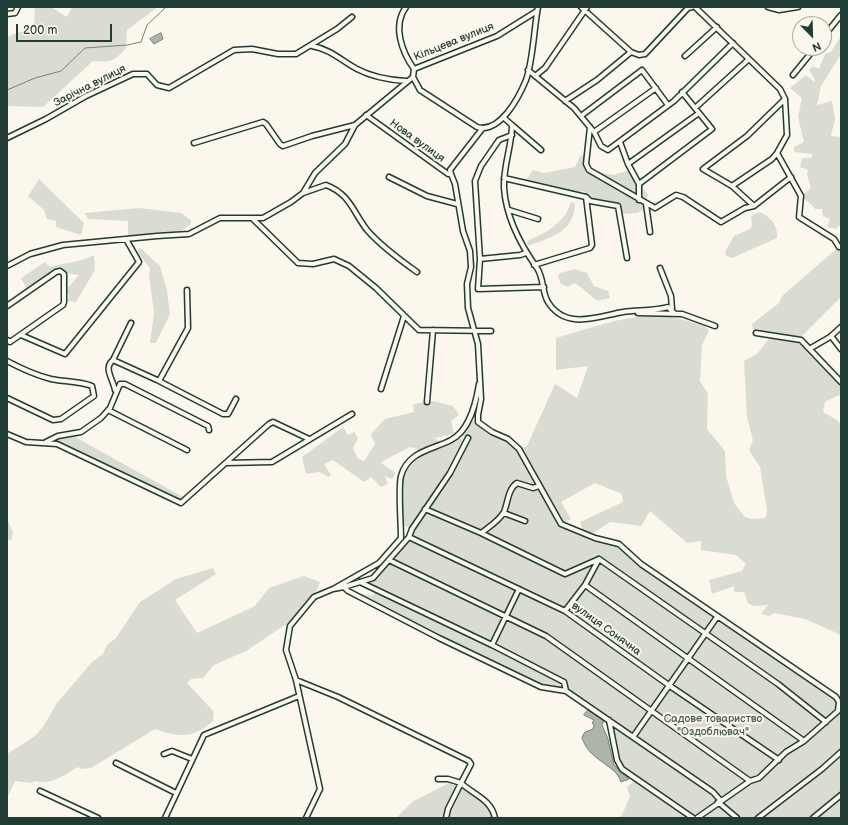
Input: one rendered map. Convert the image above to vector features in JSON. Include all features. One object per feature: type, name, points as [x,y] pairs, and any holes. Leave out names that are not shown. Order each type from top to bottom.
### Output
[{"type":"street","points":[[7,14],[15,13],[18,7]]},
{"type":"street","name":"Кільцева вулиця","points":[[406,7],[402,13],[400,44],[404,55],[414,69],[497,36],[538,9]]},
{"type":"street","points":[[535,76],[545,68],[584,8],[631,52],[639,55],[645,54],[688,8],[693,7],[701,9],[717,27],[780,89],[785,99],[787,135],[777,153],[732,186]]},
{"type":"street","points":[[768,7],[779,10],[798,7]]},
{"type":"street","points":[[414,69],[413,77],[420,90],[482,129],[496,124],[517,98],[526,78],[538,9]]},
{"type":"street","points":[[832,26],[841,15]]},
{"type":"street","name":"Зарічна вулиця","points":[[7,138],[46,119],[86,96],[133,74],[147,74],[157,85],[169,88],[234,50],[252,49],[278,54],[296,54],[337,30],[352,17]]},
{"type":"street","points":[[685,56],[717,27]]},
{"type":"street","points":[[528,70],[565,101],[590,127],[601,146],[608,150],[668,105],[733,43]]},
{"type":"street","points":[[312,46],[330,52],[357,69],[377,77],[406,81]]},
{"type":"street","points":[[565,101],[597,80],[631,52]]},
{"type":"street","points":[[793,75],[808,56]]},
{"type":"street","points":[[695,108],[749,58]]},
{"type":"street","points":[[580,116],[642,70],[668,105]]},
{"type":"street","points":[[303,193],[315,173],[345,144],[355,125],[406,81],[413,77]]},
{"type":"street","points":[[594,132],[656,88]]},
{"type":"street","points":[[639,184],[712,129],[682,92]]},
{"type":"street","points":[[754,206],[732,186],[703,169],[747,136],[785,99]]},
{"type":"street","points":[[628,164],[699,113]]},
{"type":"street","name":"Нова вулиця","points":[[366,116],[448,174],[451,174],[450,170],[482,129]]},
{"type":"street","points":[[503,117],[541,150]]},
{"type":"street","points":[[194,143],[263,122],[283,146],[312,136],[355,125]]},
{"type":"street","points":[[512,125],[512,135],[504,178],[504,189],[514,227],[526,253],[538,270],[548,302],[554,309],[576,320],[592,320],[622,313],[668,307],[673,311],[715,326]]},
{"type":"street","points":[[590,127],[586,164],[589,170],[655,208],[676,194],[721,222],[745,208],[754,206],[790,177]]},
{"type":"street","points":[[512,135],[499,140],[481,166],[475,181],[480,259],[478,288],[544,287]]},
{"type":"street","points":[[620,142],[628,164],[639,184],[639,200]]},
{"type":"street","points":[[777,153],[801,196],[799,216],[834,239],[839,247]]},
{"type":"street","points":[[306,818],[320,788],[296,680],[286,650],[290,626],[314,597],[333,589],[379,563],[401,538],[401,476],[410,459],[424,450],[452,440],[457,436],[471,415],[479,383],[478,344],[468,308],[467,284],[471,267],[470,251],[463,231],[457,204],[455,184],[451,174]]},
{"type":"street","points":[[389,176],[427,196],[457,204]]},
{"type":"street","points":[[504,178],[586,197],[590,201],[618,206],[627,258]]},
{"type":"street","points":[[7,266],[30,254],[63,246],[189,234],[220,218],[253,219],[264,217],[291,202],[303,193],[326,184],[338,189],[348,200],[367,229],[384,246],[417,272]]},
{"type":"street","points":[[534,265],[590,248],[592,245],[586,197]]},
{"type":"street","points":[[646,204],[650,232]]},
{"type":"street","points":[[509,210],[538,219]]},
{"type":"street","points":[[253,219],[298,263],[313,264],[334,259],[349,266],[419,330],[491,331]]},
{"type":"street","points":[[21,335],[65,354],[139,262],[126,239]]},
{"type":"street","points":[[480,259],[520,255],[526,253]]},
{"type":"street","points":[[660,268],[671,296],[673,311]]},
{"type":"street","points":[[7,306],[56,272],[60,271],[64,274],[63,306],[10,342],[7,340]]},
{"type":"street","points":[[159,381],[188,328],[187,290]]},
{"type":"street","points":[[616,317],[640,313],[673,311]]},
{"type":"street","points":[[381,389],[404,316]]},
{"type":"street","points":[[116,390],[114,380],[108,369],[109,363],[113,360],[131,323]]},
{"type":"street","points":[[811,348],[831,336],[841,327]]},
{"type":"street","points":[[427,402],[433,330]]},
{"type":"street","points":[[756,333],[801,340],[811,348],[841,382]]},
{"type":"street","points":[[831,336],[841,349]]},
{"type":"street","points":[[113,360],[159,381],[224,414],[228,414],[236,399]]},
{"type":"street","points":[[7,361],[32,374],[53,379],[80,382],[92,386],[94,396],[61,419],[53,420],[7,398]]},
{"type":"street","points":[[479,383],[481,387],[481,399],[478,422],[492,432],[508,439],[519,449],[561,524],[595,538],[619,544],[641,564],[836,697],[839,702],[840,711],[804,741],[786,752],[759,778],[750,781],[719,801],[697,818]]},
{"type":"street","points":[[45,443],[58,436],[81,432],[108,410],[120,384],[125,384],[208,426],[209,430]]},
{"type":"street","points":[[108,410],[187,450]]},
{"type":"street","points":[[226,463],[272,462],[352,414]]},
{"type":"street","points":[[7,434],[26,442],[57,444],[181,503],[273,422],[309,440]]},
{"type":"street","points":[[333,589],[344,588],[373,578],[409,537],[412,529],[450,473],[468,438]]},
{"type":"street","points":[[481,533],[494,524],[504,513],[512,486],[517,483],[533,488],[539,486]]},
{"type":"street","points":[[425,509],[481,533],[565,574],[599,559]]},
{"type":"street","points":[[504,513],[524,521]]},
{"type":"street","name":"вулиця Сонячна","points":[[409,537],[566,610],[670,686],[779,760]]},
{"type":"street","points":[[566,610],[585,585],[599,559]]},
{"type":"street","points":[[599,559],[778,684],[826,722]]},
{"type":"street","points":[[389,560],[546,636],[750,781]]},
{"type":"street","points":[[359,582],[492,645],[564,682],[566,691]]},
{"type":"street","points":[[585,585],[804,741]]},
{"type":"street","points":[[344,588],[439,638],[538,685],[566,691],[713,792],[719,801],[736,818]]},
{"type":"street","points":[[492,645],[519,589]]},
{"type":"street","points":[[633,737],[707,634],[717,617]]},
{"type":"street","points":[[296,680],[338,697],[470,761],[471,764],[448,809],[446,818]]},
{"type":"street","points":[[165,818],[204,735],[299,696]]},
{"type":"street","points":[[609,720],[617,760],[622,769],[693,818]]},
{"type":"street","points":[[164,754],[172,751],[192,760]]},
{"type":"street","points":[[758,818],[822,769],[841,752]]},
{"type":"street","points":[[116,763],[176,793]]},
{"type":"street","points":[[438,779],[448,779],[461,784],[486,801],[495,818]]},
{"type":"street","points":[[40,791],[98,818]]},
{"type":"street","points":[[813,818],[841,795]]},
{"type":"green space","points":[[35,7],[51,7],[67,17],[72,7],[158,7],[127,30],[126,48],[119,56],[104,62],[93,61],[43,107],[8,106],[7,108],[7,37],[19,32],[34,29]]},
{"type":"green space","points":[[841,36],[841,54],[821,86],[817,105],[832,101],[835,119],[831,136],[841,137],[841,224],[836,229],[827,227],[830,219],[823,216],[822,209],[815,209],[804,199],[804,194],[811,188],[807,175],[808,170],[800,167],[802,158],[811,158],[813,154],[794,152],[794,147],[804,142],[798,117],[802,98],[790,88],[806,75],[814,82],[815,80],[809,70],[813,66],[819,69],[824,56],[832,56],[832,50]]},
{"type":"green space","points":[[584,155],[583,162],[588,171],[614,175],[629,170],[648,195],[644,209],[638,213],[622,214],[619,204],[593,200],[583,191],[579,193],[526,180],[533,170],[544,173],[575,167],[580,156]]},
{"type":"green space","points":[[39,179],[84,223],[81,235],[56,227],[56,221],[47,219],[44,210],[28,196]]},
{"type":"green space","points":[[571,202],[575,203],[574,213],[566,227],[553,236],[528,246],[527,243],[529,240],[549,230],[562,219]]},
{"type":"green space","points":[[139,208],[181,213],[191,220],[191,224],[179,232],[128,236],[128,221],[88,219],[85,213]]},
{"type":"green space","points":[[759,212],[770,218],[775,225],[777,238],[732,258],[726,256],[725,252],[734,236],[750,229],[752,226],[751,216]]},
{"type":"green space","name":"Садове товариство \"Оздоблювач\"","points":[[841,245],[841,297],[799,339],[841,382],[841,394],[825,402],[823,412],[837,420],[841,425],[841,637],[839,634],[805,619],[774,613],[769,616],[761,614],[768,605],[753,606],[748,603],[744,592],[734,592],[734,586],[712,594],[709,580],[742,571],[746,564],[736,555],[701,550],[701,541],[687,543],[650,511],[641,526],[610,522],[590,535],[619,544],[641,564],[836,697],[839,702],[841,701],[841,818],[618,818],[622,815],[630,797],[627,787],[637,779],[622,769],[617,760],[609,720],[566,691],[559,691],[541,685],[509,668],[477,656],[348,591],[372,596],[377,591],[368,586],[366,581],[373,578],[409,537],[412,529],[401,524],[401,476],[410,459],[452,440],[468,438],[468,436],[463,437],[460,435],[469,422],[474,420],[475,424],[477,419],[478,422],[508,439],[519,449],[527,446],[555,384],[577,398],[588,366],[556,370],[556,338],[606,323],[639,317],[656,316],[674,318],[701,325],[709,331],[702,345],[700,381],[708,394],[707,429],[725,451],[726,476],[734,503],[745,517],[751,519],[766,518],[767,510],[760,467],[749,450],[753,440],[747,417],[744,361],[757,354],[772,335],[756,333],[752,324],[779,303],[782,296]],"holes":[[[595,483],[622,494],[623,502],[580,522],[583,532],[562,524],[571,519],[561,502]]]},
{"type":"green space","points":[[140,248],[160,266],[167,291],[170,314],[156,343],[150,343],[154,313],[149,275],[150,268],[137,252]]},
{"type":"green space","points":[[94,255],[95,270],[76,302],[68,301],[69,295],[65,291],[79,275],[66,273],[61,268],[54,270],[27,289],[21,278],[45,262],[50,267],[78,261]]},
{"type":"green space","points":[[575,269],[587,273],[594,286],[608,291],[610,298],[598,301],[574,283],[568,287],[561,284],[558,277],[560,273]]},
{"type":"green space","points":[[433,401],[453,406],[459,415],[451,421],[454,434],[435,438],[440,442],[420,450],[410,447],[381,463],[396,473],[392,479],[385,476],[388,484],[381,487],[371,477],[364,482],[333,460],[324,464],[331,475],[329,477],[319,472],[306,474],[302,457],[343,427],[348,435],[354,432],[358,438],[353,448],[358,459],[364,461],[375,444],[371,434],[385,419],[414,412],[413,404]]},
{"type":"green space","points":[[75,437],[185,498],[179,505],[59,443],[58,438]]},
{"type":"green space","points":[[7,519],[13,532],[11,541],[7,538]]},
{"type":"green space","points":[[213,568],[216,574],[175,600],[197,633],[255,606],[269,588],[304,576],[320,582],[316,592],[288,623],[246,651],[214,665],[203,678],[191,679],[187,683],[214,712],[213,721],[206,727],[192,734],[186,735],[171,734],[155,729],[91,768],[81,769],[78,767],[57,779],[46,782],[34,781],[32,783],[15,781],[7,798],[7,754],[35,736],[43,727],[57,703],[92,662],[103,654],[107,645],[116,638],[140,602],[176,579]]},
{"type":"green space","points":[[449,783],[464,789],[467,787],[486,801],[495,818],[396,818],[412,802]]},
{"type":"shaded area","points":[[161,33],[163,39],[154,44],[150,39]]},
{"type":"shaded area","points":[[588,710],[604,720],[602,725],[608,739],[614,765],[629,779],[621,782],[614,771],[590,752],[585,745],[582,737],[585,732],[593,729],[594,725],[592,723],[594,720],[584,715]]},
{"type":"waterway","points":[[7,90],[35,78],[61,71],[85,48],[127,45],[141,42],[147,25],[166,7]]}]
